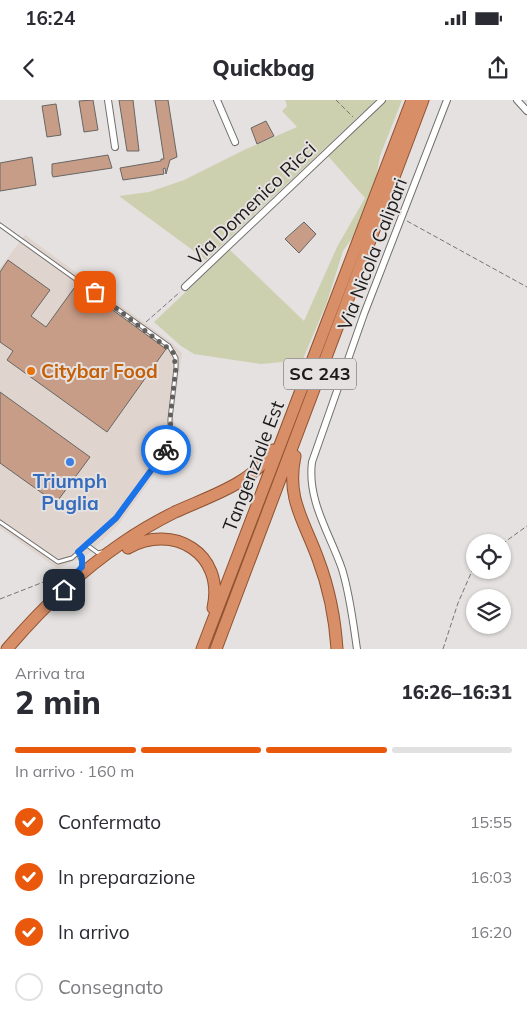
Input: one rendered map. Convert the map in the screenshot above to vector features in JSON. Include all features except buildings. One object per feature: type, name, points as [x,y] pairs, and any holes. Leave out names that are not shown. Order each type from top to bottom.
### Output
[{"type":"highway","points":[[391,157],[391,146],[407,100]]},
{"type":"highway","name":"Tangenziale Est","points":[[201,649],[412,100]]},
{"type":"highway","name":"Tangenziale Est","points":[[216,649],[423,100]]},
{"type":"highway","points":[[6,649],[64,590],[123,542],[172,514],[241,482],[261,466],[273,450],[302,378],[308,374]]},
{"type":"highway","points":[[320,374],[319,386],[296,448],[291,486],[326,584],[334,617],[338,649]]},
{"type":"highway","points":[[15,649],[52,610],[93,573],[122,551],[140,541],[158,538],[174,540],[190,546],[208,565],[215,594],[214,606],[202,640],[201,649]]},
{"type":"street","points":[[108,100],[115,147]]},
{"type":"street","points":[[217,100],[235,142]]},
{"type":"street","name":"Via Domenico Ricci","points":[[185,287],[382,100]]},
{"type":"street","name":"Via Nicola Calipari","points":[[356,649],[349,593],[342,569],[314,500],[311,476],[312,462],[447,100]]},
{"type":"street","points":[[517,100],[527,111]]},
{"type":"lane","points":[[0,225],[142,326],[168,346],[176,358],[170,419],[170,444],[116,518],[87,545],[64,562],[58,562],[0,522]]},
{"type":"lane","points":[[87,545],[98,553],[123,542]]},
{"type":"lane","points":[[64,590],[66,583],[82,567],[82,557],[78,552]]},
{"type":"path","points":[[336,100],[358,123]]},
{"type":"path","points":[[402,218],[527,287]]},
{"type":"path","name":"Via Domenico Ricci","points":[[142,326],[185,287]]},
{"type":"path","points":[[511,538],[527,526]]},
{"type":"path","points":[[0,599],[59,576]]},
{"type":"path","points":[[443,649],[458,603],[468,579]]},
{"type":"shaded area","points":[[25,235],[172,343],[182,353],[173,416],[179,440],[119,524],[88,554],[58,569],[0,528],[0,268]]},
{"type":"green space","points":[[285,100],[376,100],[206,260],[119,196],[149,192],[184,180],[244,150],[297,127],[282,111],[287,106]]},
{"type":"green space","points":[[387,100],[402,100],[380,156],[376,178],[352,238],[343,251],[327,302],[300,366],[282,362],[261,364],[194,354],[181,346],[154,322],[230,250],[304,321],[337,247],[365,198],[328,156]]},
{"type":"way so far","points":[[95,292],[168,346],[176,358],[170,419],[172,438],[166,450]]},
{"type":"place","name":"Citybar Food","points":[[31,371]]},
{"type":"place","name":"Triumph Puglia","points":[[70,462]]},
{"type":"route","points":[[64,590],[66,583],[82,567],[82,557],[78,552],[116,518],[166,450]]}]
